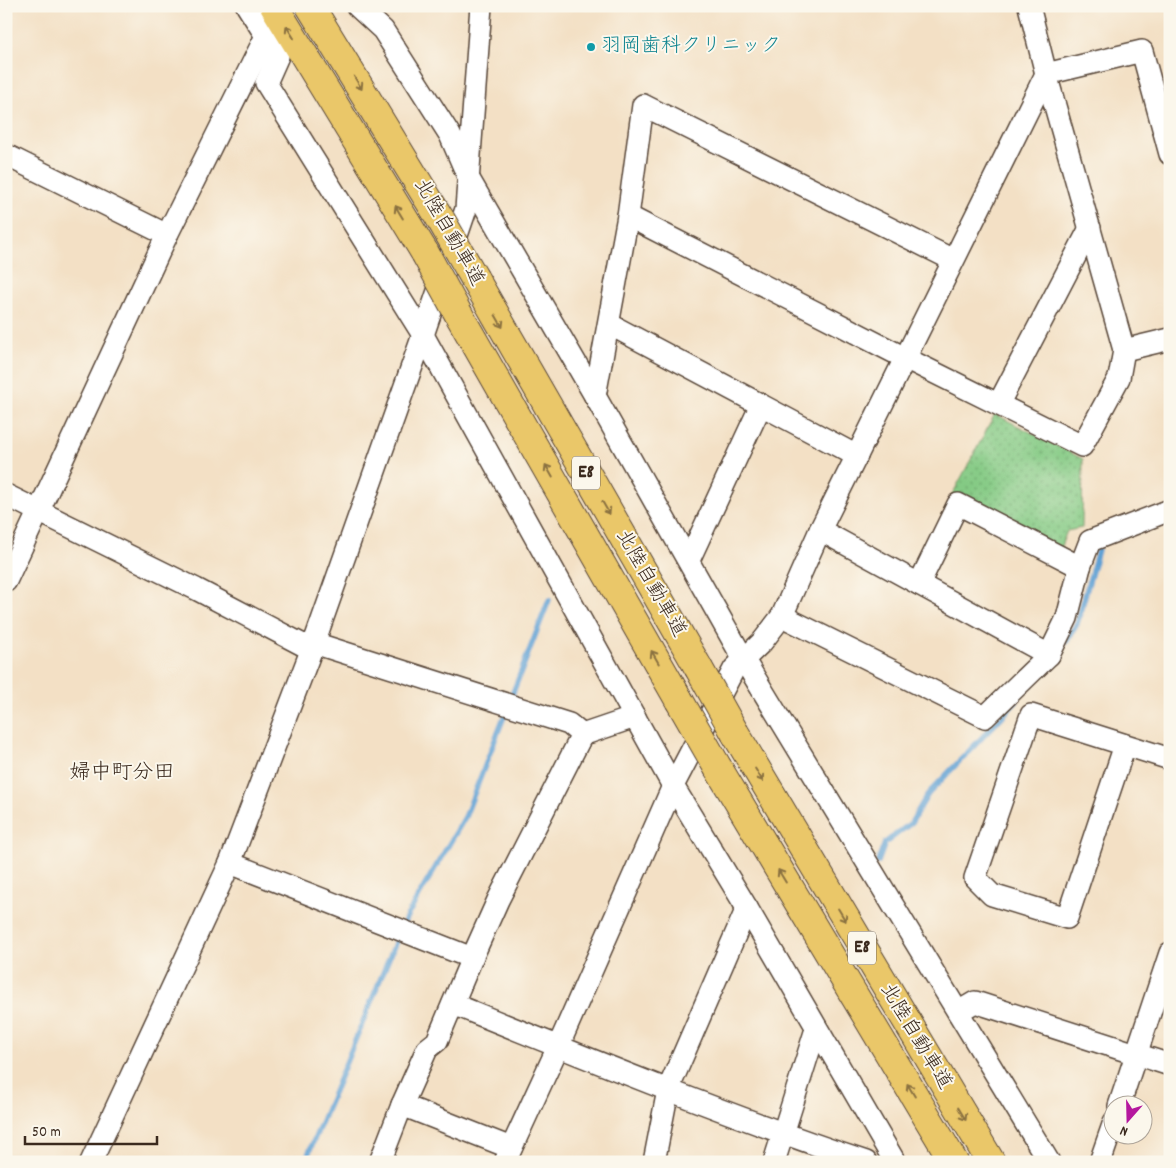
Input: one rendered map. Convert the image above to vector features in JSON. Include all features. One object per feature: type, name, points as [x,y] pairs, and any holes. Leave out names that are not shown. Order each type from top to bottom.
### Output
[{"type":"highway","name":"北陸自動車道","points":[[274,6],[425,254],[718,768],[954,1162]]},
{"type":"highway","name":"北陸自動車道","points":[[310,6],[441,220],[735,733],[991,1162]]},
{"type":"street","points":[[247,6],[278,56],[266,83],[423,335],[673,786],[747,908],[895,1162]]},
{"type":"street","points":[[357,6],[382,30],[450,135],[469,178],[689,560],[744,660],[1049,1162]]},
{"type":"street","points":[[91,1162],[230,862],[314,643],[466,209],[481,6]]},
{"type":"street","points":[[628,216],[1082,446],[1118,378],[1124,350],[1046,74],[1029,6]]},
{"type":"street","points":[[6,581],[167,235],[266,36]]},
{"type":"street","points":[[402,1105],[508,1155],[558,1047],[673,786],[734,669],[762,642],[782,616],[820,530],[1046,74],[1142,51],[1170,154]]},
{"type":"street","points":[[595,396],[628,216],[643,106],[953,260]]},
{"type":"street","points":[[6,156],[167,235]]},
{"type":"street","points":[[999,403],[1090,228]]},
{"type":"street","points":[[609,324],[857,456]]},
{"type":"street","points":[[1124,350],[1170,339]]},
{"type":"street","points":[[689,560],[761,405]]},
{"type":"street","points":[[6,495],[196,589],[303,645],[314,643],[569,724],[582,735]]},
{"type":"street","points":[[919,584],[958,504],[1080,567]]},
{"type":"street","points":[[782,616],[985,717],[1049,654],[1067,618],[1080,567],[1090,541],[1170,510]]},
{"type":"street","points":[[820,530],[1049,654]]},
{"type":"street","points":[[1124,745],[1066,918],[992,895],[975,878],[1031,715],[1170,759]]},
{"type":"street","points":[[380,1162],[402,1105],[427,1049],[437,1041],[498,900],[582,735],[635,716]]},
{"type":"street","points":[[230,862],[472,958]]},
{"type":"street","points":[[654,1162],[668,1090],[747,908]]},
{"type":"street","points":[[1122,1096],[1170,952]]},
{"type":"street","points":[[958,1012],[975,1002],[1170,1065]]},
{"type":"street","points":[[453,1004],[668,1090],[784,1134],[866,1162]]},
{"type":"street","points":[[774,1162],[816,1029]]},
{"type":"street","points":[[1100,1162],[1106,1146]]},
{"type":"green space","points":[[995,414],[1083,459],[1082,528],[1067,531],[1059,551],[952,495]]},
{"type":"waterway","points":[[1067,641],[1077,624],[1098,550]]},
{"type":"waterway","points":[[510,700],[549,600]]},
{"type":"waterway","points":[[878,862],[885,843],[911,823],[928,794],[1016,702]]},
{"type":"waterway","points":[[403,925],[465,817],[507,709]]},
{"type":"waterway","points":[[305,1162],[399,934]]},
{"type":"place","name":"羽岡歯科クリニック","points":[[591,47]]},
{"type":"district","name":"婦中町分田","points":[[122,774]]}]
